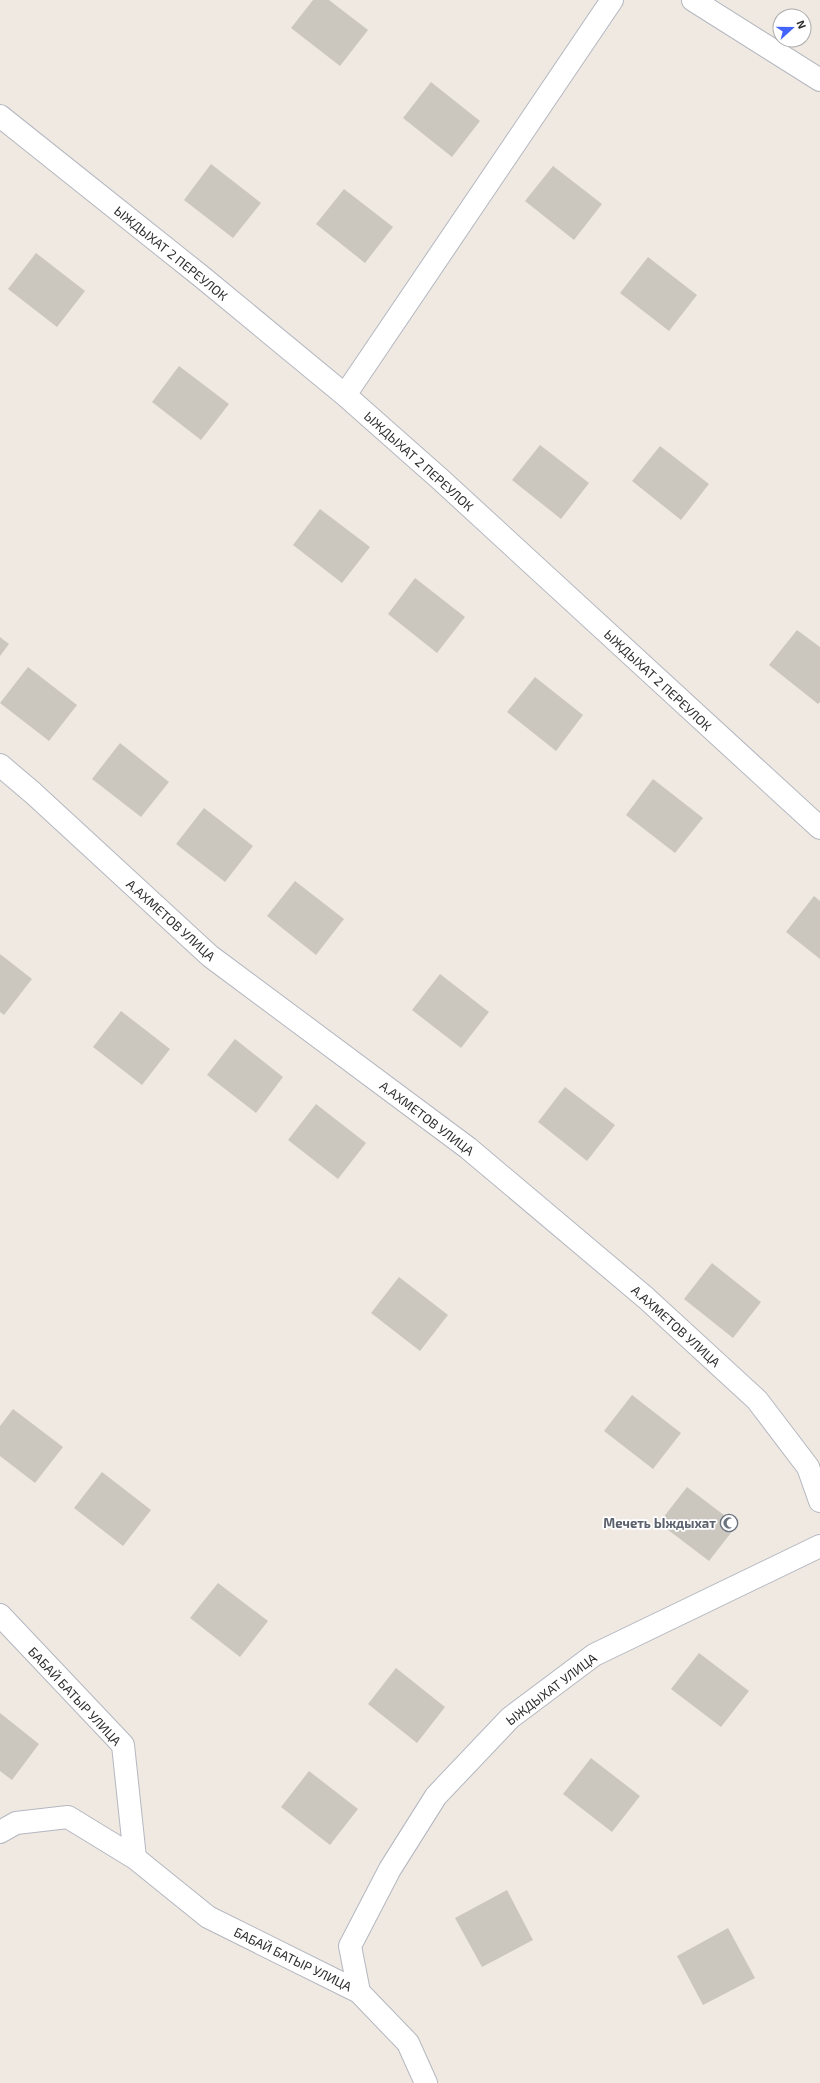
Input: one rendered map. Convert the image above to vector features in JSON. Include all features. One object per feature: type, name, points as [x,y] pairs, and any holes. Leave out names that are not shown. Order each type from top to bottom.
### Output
[{"type":"street","points":[[345,395],[612,0]]},
{"type":"street","points":[[693,0],[820,80]]},
{"type":"street","name":"ЫЖДЫХАТ 2 ПЕРЕУЛОК","points":[[0,116],[202,277],[345,395],[440,479],[820,828]]},
{"type":"street","name":"А.АХМЕТОВ УЛИЦА","points":[[0,765],[33,793],[210,956],[468,1148],[646,1298],[757,1400],[808,1467],[820,1501]]},
{"type":"street","name":"ЫЖДЫХАТ УЛИЦА","points":[[358,1992],[350,1946],[390,1869],[436,1796],[510,1718],[594,1655],[820,1546]]},
{"type":"street","name":"БАБАЙ БАТЫР УЛИЦА","points":[[0,1615],[122,1745],[135,1858]]},
{"type":"street","name":"БАБАЙ БАТЫР УЛИЦА","points":[[0,1832],[16,1823],[68,1817],[135,1858],[208,1917],[358,1992],[408,2043],[426,2083]]},
{"type":"building","points":[[313,0],[329,0],[368,30],[340,66],[291,28]]},
{"type":"building","points":[[431,82],[480,121],[452,157],[403,118]]},
{"type":"building","points":[[211,164],[261,203],[233,238],[184,200]]},
{"type":"building","points":[[553,166],[602,204],[574,240],[525,201]]},
{"type":"building","points":[[344,189],[393,227],[365,263],[316,224]]},
{"type":"building","points":[[36,253],[85,291],[57,327],[8,289]]},
{"type":"building","points":[[648,257],[697,295],[669,331],[620,293]]},
{"type":"building","points":[[179,366],[229,404],[201,440],[152,402]]},
{"type":"building","points":[[540,445],[589,483],[561,519],[512,480]]},
{"type":"building","points":[[660,446],[709,484],[681,520],[632,481]]},
{"type":"building","points":[[320,509],[370,547],[342,583],[293,545]]},
{"type":"building","points":[[415,578],[465,617],[437,653],[388,614]]},
{"type":"building","points":[[797,630],[820,647],[820,702],[818,704],[769,665]]},
{"type":"building","points":[[0,637],[9,644],[0,656]]},
{"type":"building","points":[[28,667],[77,705],[49,741],[0,703]]},
{"type":"building","points":[[535,677],[583,715],[556,751],[507,712]]},
{"type":"building","points":[[120,743],[169,782],[141,817],[92,779]]},
{"type":"building","points":[[653,779],[703,818],[675,853],[626,815]]},
{"type":"building","points":[[204,808],[253,846],[225,882],[176,844]]},
{"type":"building","points":[[295,881],[344,919],[316,955],[267,916]]},
{"type":"building","points":[[814,896],[820,901],[820,959],[786,932]]},
{"type":"building","points":[[0,954],[32,979],[4,1015],[0,1012]]},
{"type":"building","points":[[440,974],[489,1012],[461,1048],[412,1010]]},
{"type":"building","points":[[121,1011],[170,1049],[142,1085],[93,1047]]},
{"type":"building","points":[[235,1039],[283,1077],[256,1113],[207,1075]]},
{"type":"building","points":[[565,1087],[615,1125],[587,1161],[538,1122]]},
{"type":"building","points":[[316,1104],[366,1143],[338,1179],[288,1140]]},
{"type":"building","points":[[712,1263],[761,1302],[733,1338],[684,1299]]},
{"type":"building","points":[[399,1277],[448,1315],[420,1351],[371,1313]]},
{"type":"building","points":[[632,1395],[681,1433],[653,1469],[604,1431]]},
{"type":"building","points":[[13,1409],[63,1447],[35,1483],[0,1456],[0,1426]]},
{"type":"building","points":[[102,1472],[151,1510],[123,1546],[74,1508]]},
{"type":"building","points":[[687,1487],[737,1525],[709,1561],[659,1523]]},
{"type":"building","points":[[218,1583],[268,1621],[240,1657],[190,1618]]},
{"type":"building","points":[[699,1653],[749,1691],[721,1727],[671,1689]]},
{"type":"building","points":[[396,1668],[445,1707],[417,1743],[368,1704]]},
{"type":"building","points":[[0,1713],[39,1744],[12,1780],[0,1771]]},
{"type":"building","points":[[591,1758],[640,1796],[612,1832],[563,1794]]},
{"type":"building","points":[[309,1771],[358,1809],[330,1845],[281,1807]]},
{"type":"building","points":[[507,1890],[533,1940],[482,1967],[455,1918]]},
{"type":"building","points":[[728,1928],[755,1978],[703,2005],[677,1956]]},
{"type":"place","name":"Мечеть Ыждыхат","points":[[729,1523]]}]
